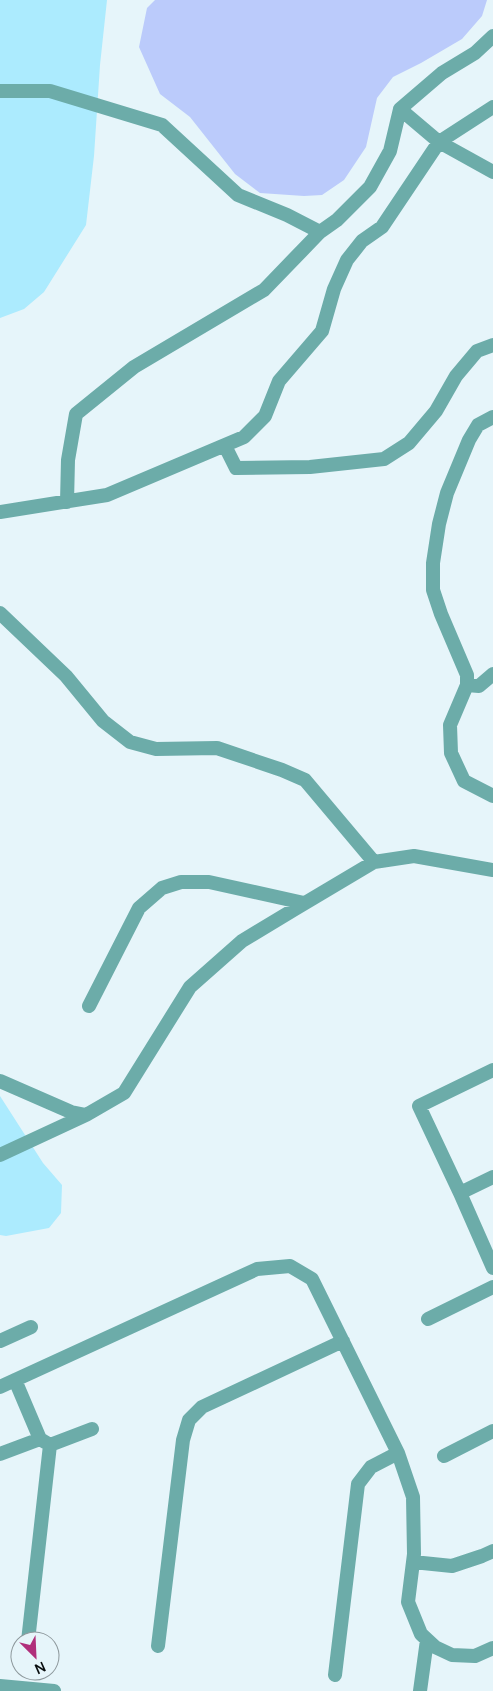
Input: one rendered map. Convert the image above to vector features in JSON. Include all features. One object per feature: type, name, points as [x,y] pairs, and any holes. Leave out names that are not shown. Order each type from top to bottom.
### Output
[{"type":"street","points":[[67,502],[68,460],[76,414],[134,367],[264,290],[320,232],[337,220],[370,187],[390,151],[400,109],[442,73],[475,53],[493,36]]},
{"type":"street","points":[[0,90],[50,91],[162,125],[238,195],[287,215],[320,232]]},
{"type":"street","points":[[0,512],[107,494],[244,437],[265,416],[278,381],[322,331],[334,289],[347,260],[362,241],[382,227],[439,142],[493,107]]},
{"type":"street","points":[[400,109],[439,142],[493,172]]},
{"type":"street","points":[[225,446],[236,468],[268,466],[310,467],[384,459],[409,443],[436,411],[456,376],[477,351],[493,346]]},
{"type":"street","points":[[493,417],[478,425],[469,440],[447,493],[439,524],[433,563],[433,590],[466,675],[467,685],[450,725],[451,753],[464,781],[493,796]]},
{"type":"street","points":[[0,613],[66,676],[104,721],[130,742],[156,749],[216,748],[282,770],[305,780],[374,862]]},
{"type":"street","points":[[467,685],[479,686],[493,674]]},
{"type":"street","points":[[0,1155],[86,1115],[124,1093],[190,987],[242,941],[374,862],[414,856],[493,870]]},
{"type":"street","points":[[90,1006],[139,908],[162,888],[180,882],[209,882],[304,903]]},
{"type":"street","points":[[493,1070],[419,1106],[493,1268]]},
{"type":"street","points":[[0,1081],[71,1112],[86,1115]]},
{"type":"street","points":[[460,1193],[493,1177]]},
{"type":"street","points":[[0,1387],[257,1269],[290,1266],[312,1279],[398,1453],[413,1498],[413,1562],[408,1602],[421,1634],[436,1647],[452,1655],[475,1656],[493,1648]]},
{"type":"street","points":[[428,1318],[493,1287]]},
{"type":"street","points":[[0,1341],[31,1327]]},
{"type":"street","points":[[158,1646],[183,1440],[189,1420],[202,1408],[343,1341]]},
{"type":"street","points":[[14,1380],[45,1442],[29,1631]]},
{"type":"street","points":[[0,1454],[92,1428]]},
{"type":"street","points":[[444,1456],[493,1431]]},
{"type":"street","points":[[335,1674],[358,1484],[371,1467],[398,1453]]},
{"type":"street","points":[[413,1562],[452,1566],[493,1551]]},
{"type":"street","points":[[420,1691],[427,1640]]},
{"type":"street","points":[[0,1686],[54,1691]]},
{"type":"shaded area","points":[[0,0],[107,0],[100,65],[94,156],[86,225],[44,292],[24,309],[0,318]]},
{"type":"shaded area","points":[[155,0],[487,0],[482,16],[462,39],[393,77],[377,98],[366,147],[344,180],[322,195],[304,196],[260,193],[235,174],[190,117],[160,94],[139,47],[147,8]]},
{"type":"shaded area","points":[[0,1096],[43,1163],[62,1185],[61,1213],[49,1228],[6,1236],[0,1235]]}]
